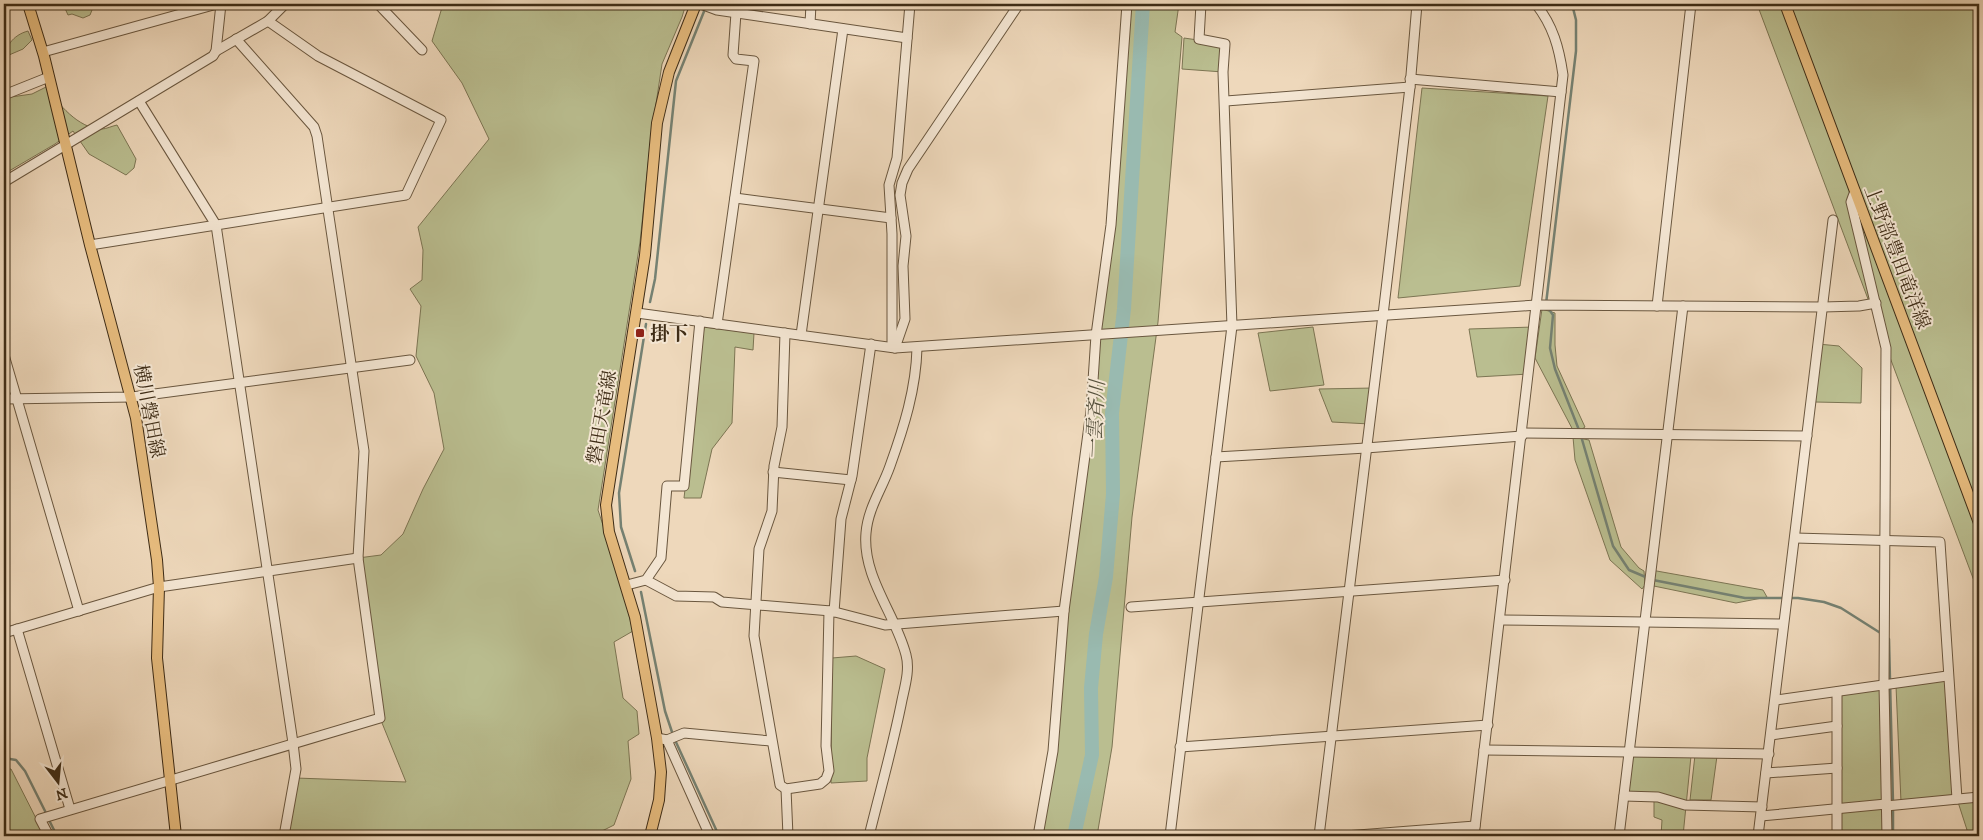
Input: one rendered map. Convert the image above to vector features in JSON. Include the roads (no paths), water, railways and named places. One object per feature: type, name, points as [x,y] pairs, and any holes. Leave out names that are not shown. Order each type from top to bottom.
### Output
[{"type":"main road","name":"横川磐田線","points":[[28,4],[43,52],[90,244],[132,397],[149,500],[159,588],[157,658],[176,836]]},
{"type":"main road","name":"磐田天竜線","points":[[650,836],[659,800],[661,772],[667,738],[627,585],[610,532],[606,505],[645,254],[657,123],[668,72],[696,4]]},
{"type":"main road","name":"上野部豊田竜洋線","points":[[1785,4],[1979,523]]},
{"type":"street","points":[[43,52],[217,4]]},
{"type":"street","points":[[4,182],[213,56],[216,51],[221,4]]},
{"type":"street","points":[[216,51],[268,22],[285,4]]},
{"type":"street","points":[[378,4],[422,50]]},
{"type":"street","points":[[701,4],[717,10],[907,38]]},
{"type":"street","points":[[810,24],[812,4]]},
{"type":"street","points":[[893,348],[889,186],[897,158],[910,4]]},
{"type":"street","points":[[893,348],[905,319],[903,266],[906,236],[900,207],[902,183],[908,169],[1019,4]]},
{"type":"street","points":[[1038,836],[1053,751],[1064,611],[1091,411],[1096,334],[1111,225],[1127,4]]},
{"type":"street","points":[[1170,836],[1232,326],[1225,44],[1199,39],[1201,4]]},
{"type":"street","points":[[1319,836],[1383,315],[1410,83],[1417,4]]},
{"type":"street","points":[[1474,836],[1501,620],[1562,75],[1557,40],[1550,24],[1536,4]]},
{"type":"street","points":[[1657,306],[1691,4]]},
{"type":"street","points":[[717,324],[754,61],[736,59],[733,55],[736,13]]},
{"type":"street","points":[[90,244],[328,209],[406,195],[441,120],[318,56],[268,22]]},
{"type":"street","points":[[801,335],[820,210],[843,29]]},
{"type":"street","points":[[49,836],[40,819],[380,718],[358,558],[364,451],[314,127],[236,39]]},
{"type":"street","points":[[4,95],[49,78]]},
{"type":"street","points":[[1226,101],[1410,83],[1560,92]]},
{"type":"street","points":[[139,101],[216,225],[296,769],[284,836]]},
{"type":"street","points":[[1855,191],[1851,202],[1886,348],[1884,685],[1887,836]]},
{"type":"street","points":[[735,198],[891,218]]},
{"type":"street","points":[[1758,836],[1772,735],[1783,624],[1833,220]]},
{"type":"street","points":[[637,313],[893,348],[917,348],[1096,334],[1537,305],[1823,307],[1859,306],[1876,303]]},
{"type":"street","points":[[1619,836],[1683,306]]},
{"type":"street","points":[[627,585],[646,580],[661,558],[667,486],[684,486],[700,321]]},
{"type":"street","points":[[785,333],[782,427],[773,472],[772,511],[759,549],[754,636],[780,785],[786,789],[820,784],[826,779],[829,771],[826,737],[831,611],[841,519],[851,480],[871,344]]},
{"type":"street","points":[[869,836],[896,727],[906,678],[907,656],[869,564],[866,535],[871,511],[890,468],[911,400],[916,375],[917,348]]},
{"type":"street","points":[[4,355],[79,610]]},
{"type":"street","points":[[4,399],[132,397],[351,366],[410,360]]},
{"type":"street","points":[[1216,457],[1366,448],[1522,434],[1807,436]]},
{"type":"street","points":[[773,472],[851,480]]},
{"type":"street","points":[[1795,538],[1940,542],[1947,676],[1957,800]]},
{"type":"street","points":[[4,633],[159,588],[358,558]]},
{"type":"street","points":[[646,580],[676,596],[714,597],[722,602],[755,606],[831,611],[885,625],[1064,611]]},
{"type":"street","points":[[1131,607],[1505,580]]},
{"type":"street","points":[[1501,620],[1783,624]]},
{"type":"street","points":[[17,629],[70,809]]},
{"type":"street","points":[[1776,700],[1947,676]]},
{"type":"street","points":[[1837,836],[1838,692]]},
{"type":"street","points":[[1180,747],[1488,725]]},
{"type":"street","points":[[1772,735],[1837,726]]},
{"type":"street","points":[[710,836],[667,738],[684,733],[771,741]]},
{"type":"street","points":[[1484,750],[1769,754]]},
{"type":"street","points":[[1766,774],[1837,768]]},
{"type":"street","points":[[786,789],[788,836]]},
{"type":"street","points":[[1624,796],[1658,797],[1685,804],[1761,811],[1837,810],[1979,797]]},
{"type":"street","points":[[1344,836],[1475,826]]},
{"type":"waterway","name":"一雲斉川","points":[[1074,836],[1092,755],[1091,688],[1096,634],[1106,577],[1113,494],[1112,413],[1124,309],[1143,4]]},
{"type":"waterway","points":[[1546,304],[1576,51],[1576,20],[1572,4]]},
{"type":"waterway","points":[[650,302],[655,279],[676,81],[705,9]]},
{"type":"waterway","points":[[1548,308],[1553,315],[1550,348],[1555,369],[1579,430]]},
{"type":"waterway","points":[[635,571],[621,527],[619,493],[646,324]]},
{"type":"waterway","points":[[1581,436],[1613,546],[1629,570],[1648,578]]},
{"type":"waterway","points":[[1653,580],[1745,598],[1798,598],[1824,602],[1841,608],[1882,634]]},
{"type":"waterway","points":[[641,592],[665,711],[673,735]]},
{"type":"waterway","points":[[1886,637],[1889,639],[1893,802]]},
{"type":"waterway","points":[[675,740],[719,836]]},
{"type":"waterway","points":[[4,758],[16,760],[25,771],[47,815]]},
{"type":"waterway","points":[[1893,808],[1893,836]]},
{"type":"waterway","points":[[49,820],[57,836]]},
{"type":"place","name":"掛下","points":[[640,333]]}]
